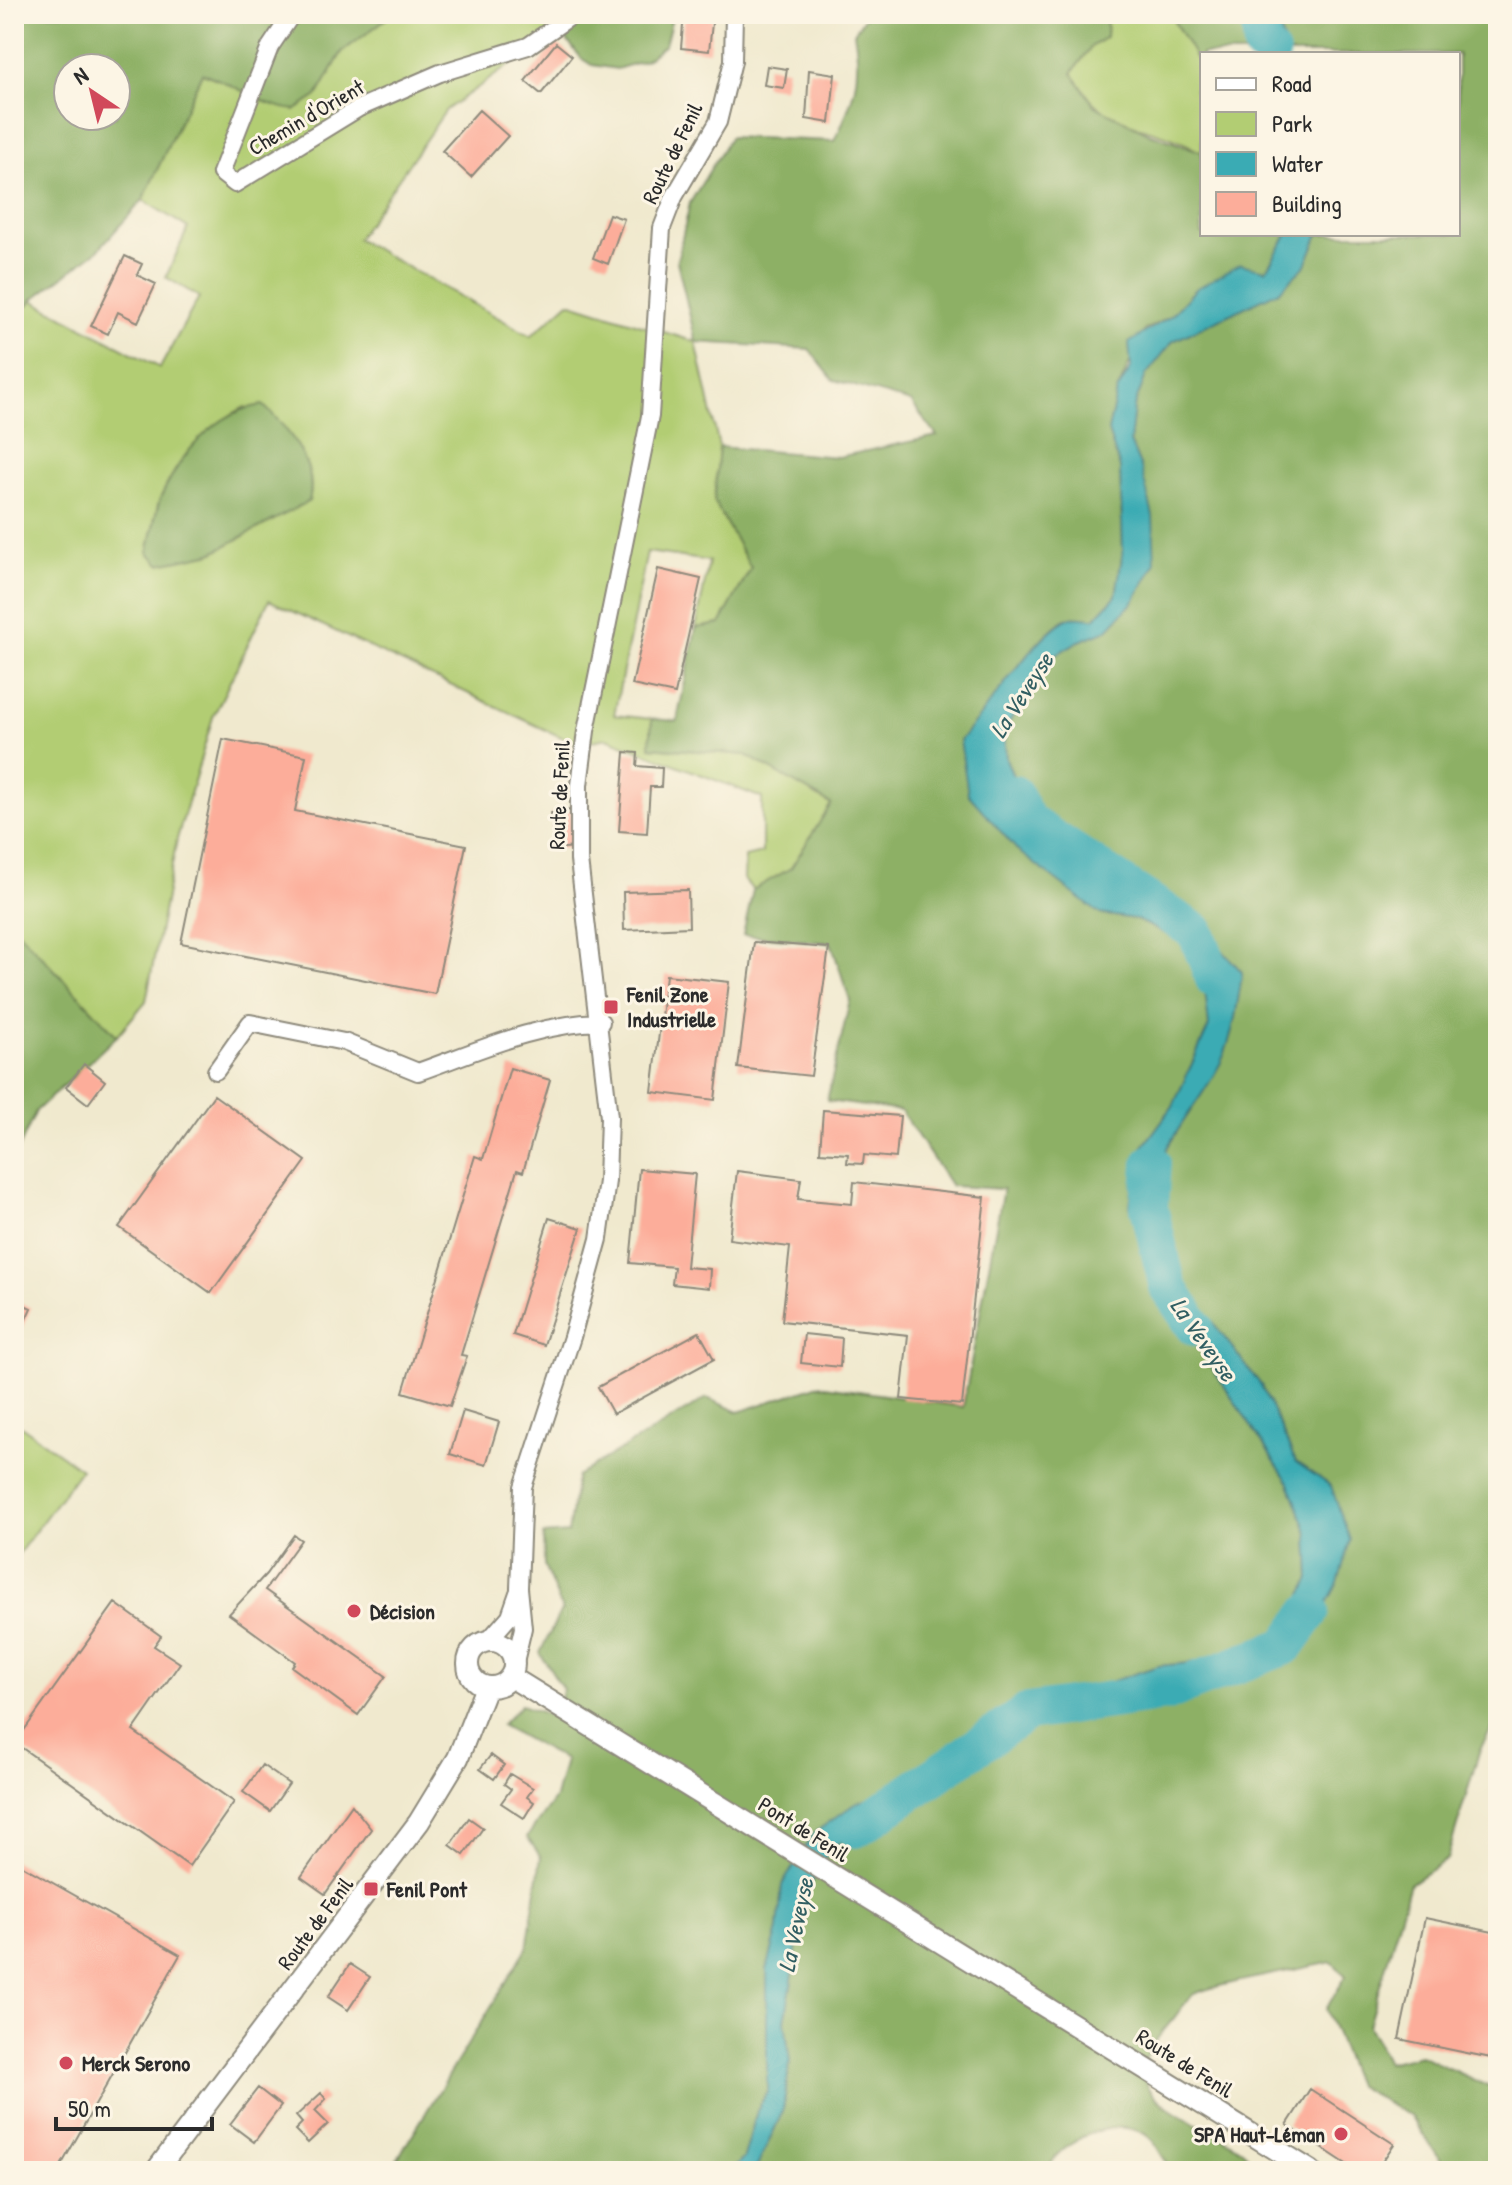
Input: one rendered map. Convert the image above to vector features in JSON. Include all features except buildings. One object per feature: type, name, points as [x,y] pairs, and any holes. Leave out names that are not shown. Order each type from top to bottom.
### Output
[{"type":"street","name":"Chemin d'Orient","points":[[292,14],[270,47],[221,173],[235,184],[359,108],[440,73],[528,46],[574,14]]},
{"type":"street","name":"Route de Fenil","points":[[513,1669],[523,1628],[519,1588],[523,1487],[572,1337],[601,1225],[609,1117],[601,1022],[579,860],[579,785],[586,731],[650,416],[662,228],[674,197],[718,122],[733,61],[734,14]]},
{"type":"street","points":[[216,1071],[250,1023],[344,1042],[418,1072],[516,1037],[575,1022],[601,1022]]},
{"type":"street","name":"Route de Fenil","points":[[488,1641],[510,1616],[519,1588]]},
{"type":"street","points":[[488,1641],[504,1645],[513,1669],[500,1686],[486,1687],[473,1679],[468,1665],[473,1650],[488,1641]]},
{"type":"street","name":"Pont de Fenil","points":[[513,1669],[547,1700],[1072,2022]]},
{"type":"street","name":"Route de Fenil","points":[[156,2171],[419,1822],[458,1758],[486,1687]]},
{"type":"street","name":"Route de Fenil","points":[[1072,2022],[1289,2165],[1311,2171]]},
{"type":"green space","points":[[14,14],[392,14],[342,52],[317,96],[296,110],[260,100],[202,73],[143,200],[97,251],[32,300],[14,321]]},
{"type":"green space","points":[[392,14],[536,14],[559,30],[446,110],[357,239],[531,336],[569,302],[696,342],[719,447],[714,501],[751,568],[720,624],[696,628],[709,561],[647,552],[614,715],[652,719],[650,747],[746,755],[832,805],[791,868],[753,890],[744,880],[745,857],[762,853],[762,798],[607,738],[576,744],[269,600],[213,717],[177,839],[146,1001],[117,1036],[14,927],[14,321],[32,300],[160,368],[199,297],[166,277],[188,228],[143,200],[202,73],[296,110],[317,96],[342,52]],"holes":[[[245,407],[282,435],[302,457],[309,470],[309,501],[212,553],[160,564],[148,552],[159,503],[168,483],[185,456],[206,434]]]},
{"type":"green space","points":[[536,14],[673,14],[665,45],[646,60],[617,69],[592,65],[582,59],[559,30]]},
{"type":"green space","points":[[867,14],[1107,14],[1106,37],[1091,47],[1072,73],[1095,106],[1150,134],[1200,151],[1200,236],[1287,236],[1266,270],[1196,289],[1172,315],[1145,330],[1117,391],[1108,431],[1120,468],[1123,550],[1116,596],[1095,618],[1069,618],[1043,637],[960,740],[1100,914],[1135,919],[1189,945],[1205,990],[1209,1026],[1173,1106],[1136,1156],[1130,1207],[1175,1312],[1289,1483],[1308,1534],[1310,1579],[1292,1614],[1266,1642],[1212,1661],[1158,1666],[1037,1707],[1111,1716],[1286,1646],[1313,1629],[1331,1486],[1296,1462],[1261,1385],[1207,1315],[1168,1287],[1152,1228],[1149,1209],[1156,1170],[1221,1061],[1235,1018],[1242,972],[1221,949],[1152,903],[1092,873],[1050,842],[1019,791],[1006,759],[1004,730],[1049,659],[1077,642],[1107,630],[1134,601],[1141,468],[1130,442],[1134,407],[1146,375],[1173,341],[1279,291],[1306,265],[1318,236],[1460,236],[1460,52],[1286,52],[1275,14],[1498,14],[1498,1718],[1480,1749],[1447,1859],[1410,1884],[1368,2026],[1387,2063],[1420,2055],[1498,2091],[1498,2171],[1448,2171],[1411,2117],[1356,2085],[1326,2009],[1346,1976],[1332,1962],[1194,1994],[1146,2058],[1145,2079],[1160,2101],[1242,2150],[1258,2171],[1210,2173],[1175,2169],[1149,2137],[1130,2129],[1116,2128],[1088,2134],[1075,2141],[1063,2150],[1047,2171],[755,2171],[783,2111],[790,2062],[785,2021],[798,1944],[806,1924],[806,1894],[831,1846],[877,1828],[899,1805],[891,1793],[782,1885],[778,1929],[767,1970],[767,2092],[757,2111],[744,2158],[731,2171],[390,2171],[527,1948],[541,1857],[527,1837],[555,1798],[565,1760],[501,1725],[521,1705],[554,1717],[563,1689],[540,1653],[562,1609],[544,1565],[543,1535],[568,1533],[577,1476],[707,1398],[739,1412],[819,1385],[963,1407],[1003,1189],[951,1186],[901,1111],[827,1101],[850,1000],[831,943],[743,935],[753,890],[791,868],[831,804],[746,755],[650,747],[652,719],[677,721],[696,628],[720,624],[751,568],[714,501],[719,447],[838,457],[937,436],[911,402],[833,380],[809,349],[696,342],[677,261],[690,203],[730,137],[835,141],[855,88],[857,49],[854,33]]},
{"type":"green space","points":[[1107,14],[1170,14],[1193,52],[1200,71],[1195,90],[1200,103],[1200,151],[1121,120],[1094,104],[1072,73],[1091,47],[1106,37]]},
{"type":"green space","points":[[1170,14],[1258,14],[1269,52],[1200,52],[1200,66]]},
{"type":"green space","points":[[263,405],[299,448],[309,474],[309,501],[212,553],[160,564],[148,552],[159,504],[178,466],[215,426],[229,416]]},
{"type":"green space","points":[[14,927],[117,1036],[36,1111],[14,1159]]},
{"type":"green space","points":[[14,1421],[81,1469],[14,1560]]},
{"type":"water","points":[[1258,14],[1275,14],[1286,52],[1269,52]]},
{"type":"water","points":[[1287,236],[1318,236],[1306,265],[1279,291],[1173,341],[1146,375],[1134,407],[1130,442],[1141,468],[1153,516],[1155,564],[1134,601],[1107,630],[1077,642],[1049,659],[1004,730],[1006,759],[1019,791],[1050,842],[1092,873],[1152,903],[1221,949],[1242,972],[1232,1029],[1221,1062],[1156,1170],[1149,1209],[1152,1228],[1168,1287],[1207,1315],[1261,1385],[1296,1462],[1331,1486],[1350,1540],[1338,1583],[1313,1629],[1286,1646],[1111,1716],[1063,1721],[1038,1716],[1037,1706],[1158,1666],[1212,1661],[1266,1642],[1292,1614],[1310,1579],[1308,1534],[1289,1483],[1175,1312],[1144,1253],[1130,1206],[1136,1156],[1173,1106],[1209,1026],[1205,990],[1189,945],[1135,919],[1100,914],[1018,851],[968,794],[960,740],[1044,637],[1070,618],[1095,618],[1116,596],[1123,550],[1120,468],[1108,431],[1117,391],[1131,368],[1129,343],[1172,315],[1196,289],[1240,264],[1266,270]]},
{"type":"water","points":[[891,1793],[899,1804],[877,1828],[831,1846],[806,1894],[806,1924],[798,1944],[785,2021],[790,2062],[783,2111],[755,2171],[731,2171],[744,2158],[757,2111],[767,2092],[767,1970],[778,1929],[782,1885],[814,1833],[856,1803]]},
{"type":"waterway","name":"La Veveyse","points":[[1259,14],[1262,47],[1268,52]]},
{"type":"waterway","name":"La Veveyse","points":[[1014,794],[1028,822],[1196,932],[1214,979]]},
{"type":"waterway","name":"La Veveyse","points":[[1152,1163],[1149,1208],[1168,1287],[1195,1327]]},
{"type":"waterway","name":"La Veveyse","points":[[856,1829],[1028,1712],[1167,1692],[1286,1646],[1311,1611]]},
{"type":"place","name":"Fenil Zone Industrielle","points":[[611,1007]]},
{"type":"place","name":"Décision","points":[[354,1611]]},
{"type":"place","name":"Fenil Pont","points":[[371,1889]]},
{"type":"place","name":"Merck Serono","points":[[66,2063]]},
{"type":"place","name":"SPA Haut-Léman","points":[[1341,2134]]}]
